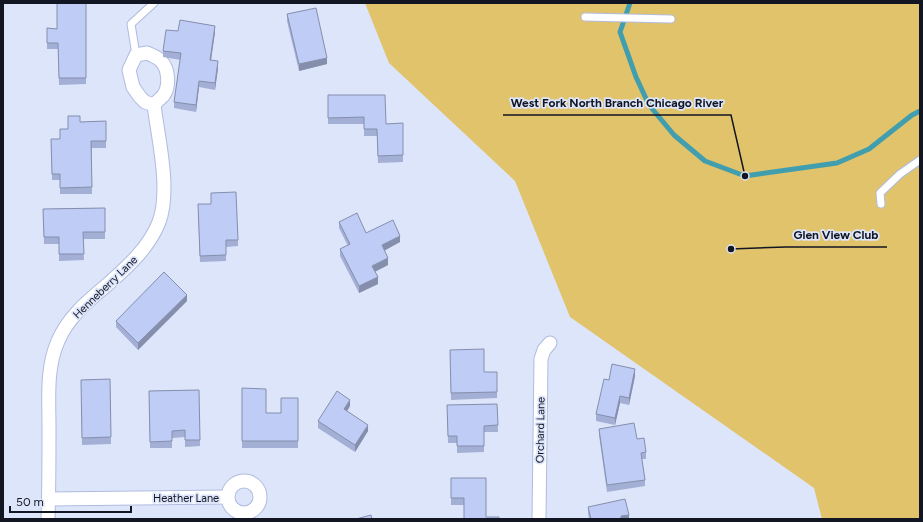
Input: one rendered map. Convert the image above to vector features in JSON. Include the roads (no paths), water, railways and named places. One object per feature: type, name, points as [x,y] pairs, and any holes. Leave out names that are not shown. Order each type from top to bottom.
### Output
[{"type":"street","points":[[147,53],[155,56],[162,61],[167,72],[167,85],[163,96],[154,105],[145,102],[133,87],[129,70],[136,55],[147,53]]},
{"type":"street","name":"Henneberry Lane","points":[[48,519],[48,384],[57,341],[66,325],[80,308],[128,267],[146,245],[159,222],[164,203],[164,178],[154,105]]},
{"type":"street","name":"Orchard Lane","points":[[539,519],[541,359],[544,350],[550,343]]},
{"type":"street","name":"Heather Lane","points":[[48,499],[228,497]]},
{"type":"lane","points":[[136,55],[131,24],[154,3]]},
{"type":"lane","points":[[585,17],[671,19]]},
{"type":"lane","points":[[881,204],[880,193],[885,187],[920,160]]},
{"type":"waterway","points":[[630,3],[620,32],[636,77],[649,105],[674,135],[705,161],[745,176],[837,163],[869,149],[912,115],[920,111]]},
{"type":"place","name":"West Fork North Branch Chicago River","points":[[745,176]]},
{"type":"place","name":"Glen View Club","points":[[731,249]]}]
